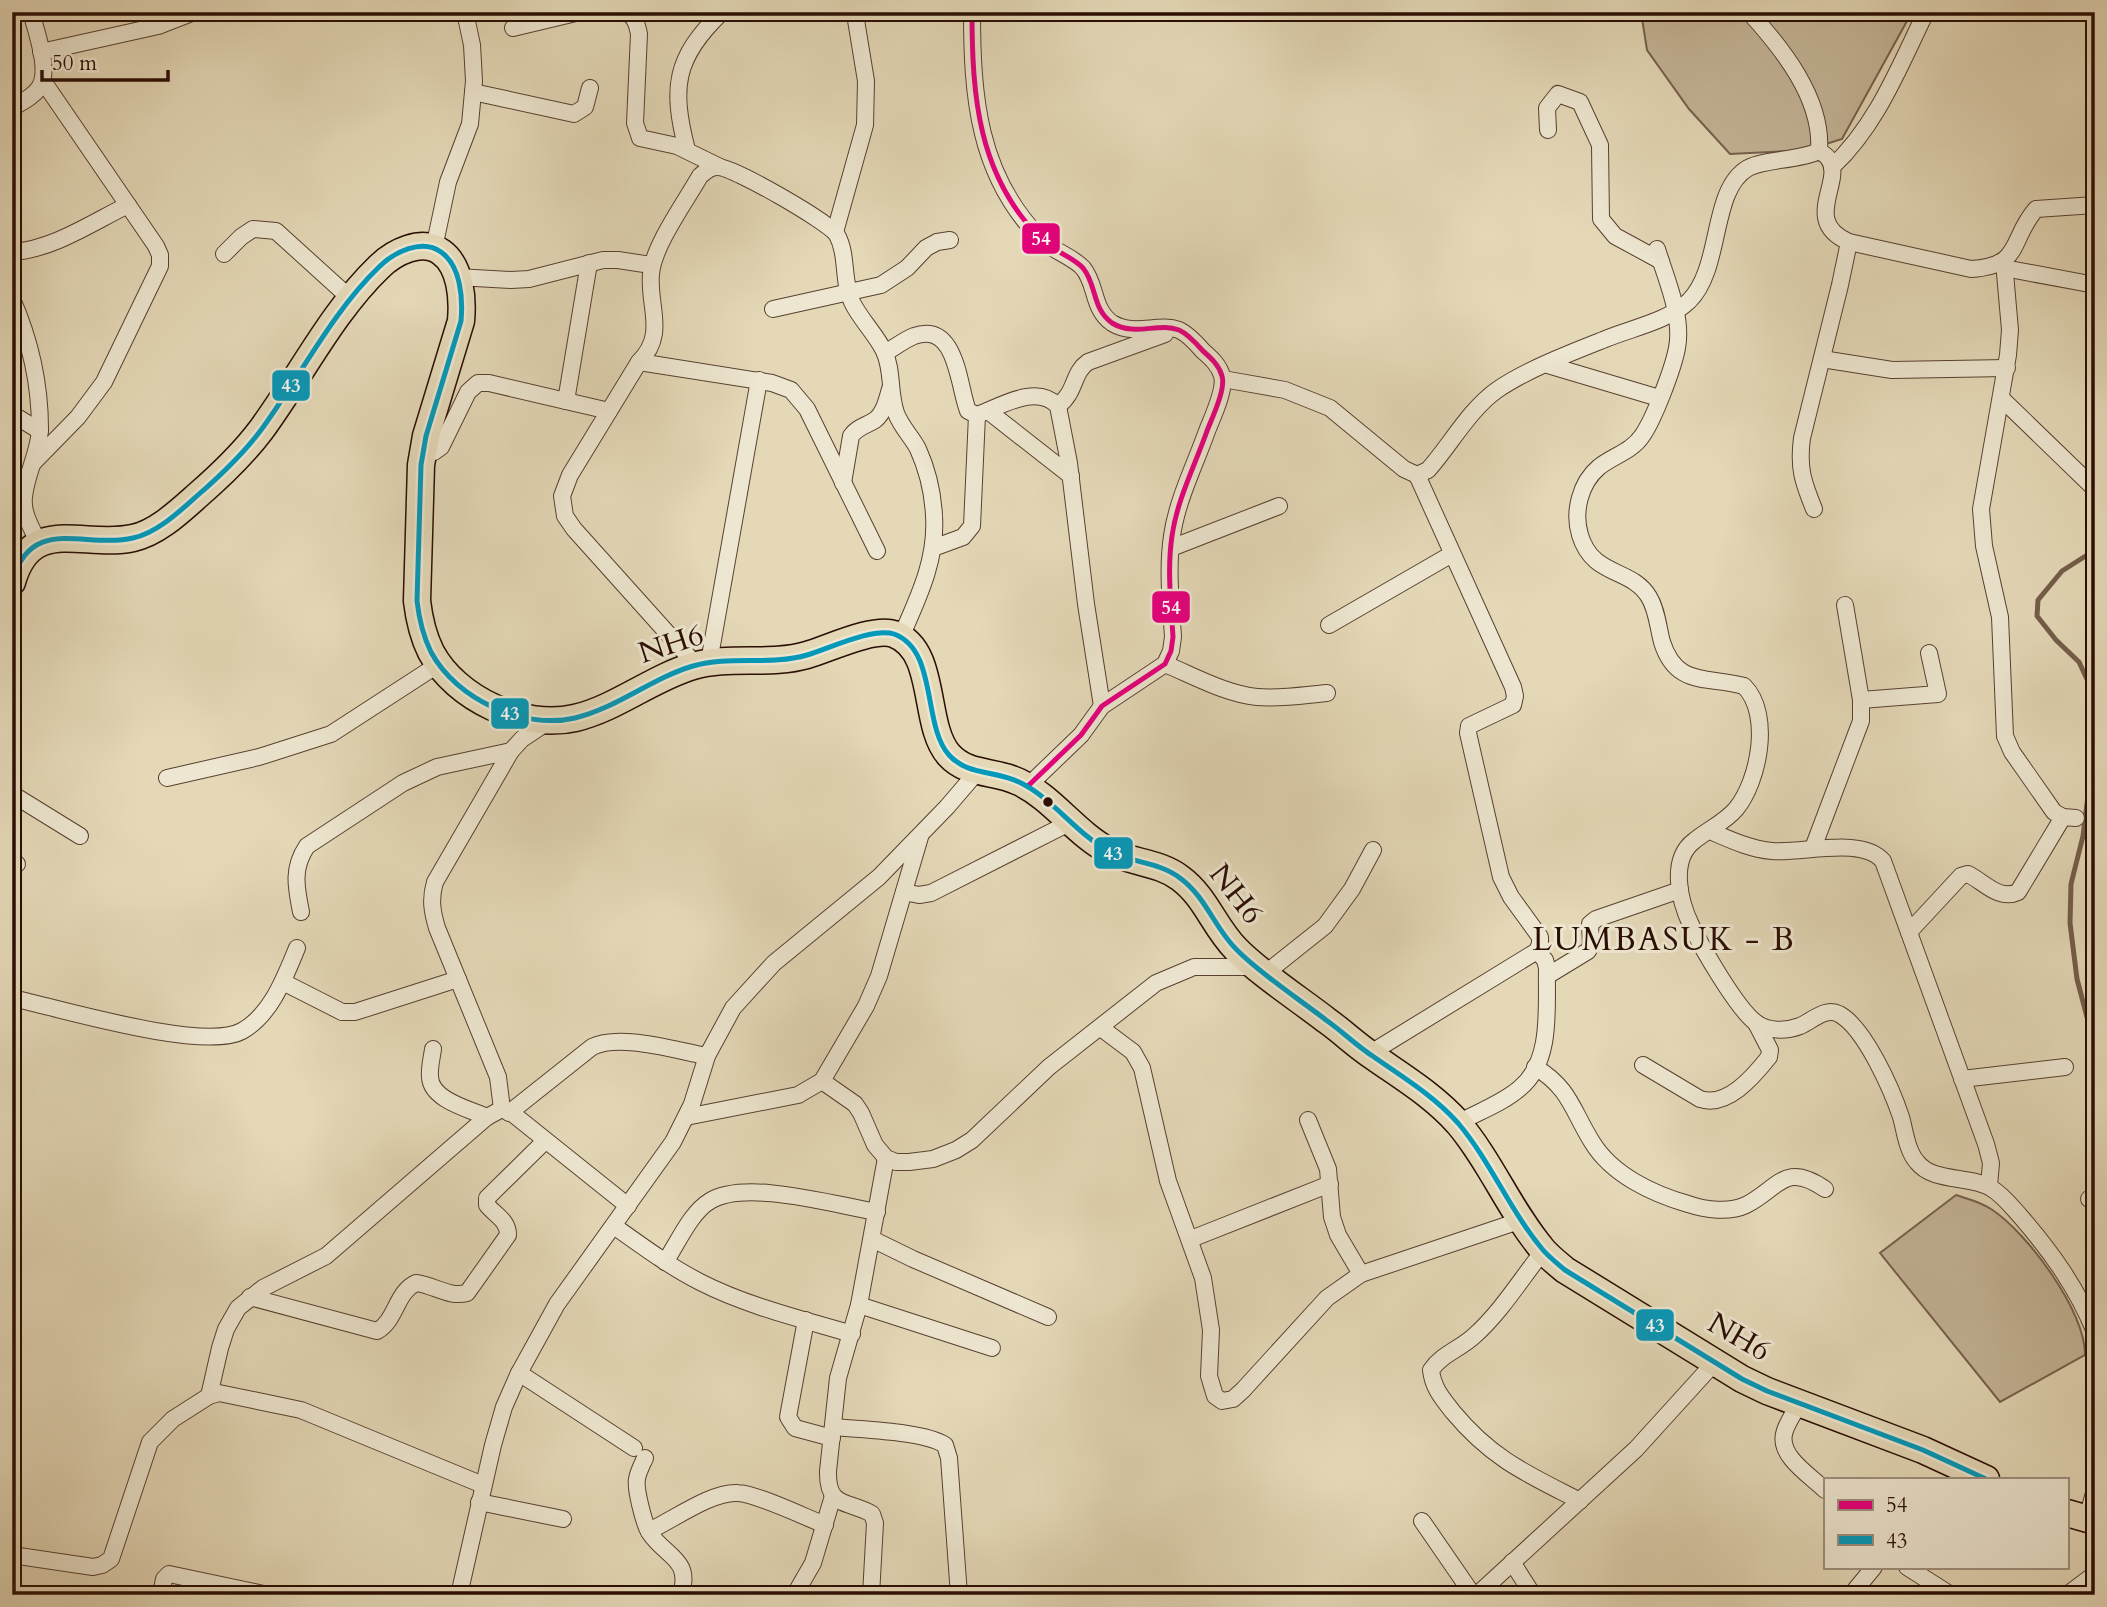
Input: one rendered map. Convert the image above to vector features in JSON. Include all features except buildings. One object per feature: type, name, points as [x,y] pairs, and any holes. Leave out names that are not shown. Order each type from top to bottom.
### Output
[{"type":"highway","points":[[12,582],[22,556],[39,543],[56,538],[119,541],[135,538],[156,528],[182,509],[241,454],[351,299],[380,265],[413,247],[434,248]]},
{"type":"highway","name":"NH6","points":[[434,248],[443,253],[457,277],[463,304],[456,341],[422,455],[417,601],[425,637],[439,664],[470,692],[497,709],[529,719],[576,718],[664,677],[702,664],[788,660],[875,634],[891,632],[901,638],[917,656],[924,673],[938,739],[954,760],[978,772],[1013,779],[1028,786],[1069,822],[1111,852],[1159,866],[1178,876],[1196,892],[1236,949],[1369,1054],[1442,1106],[1473,1142],[1544,1250],[1565,1270],[1742,1379],[1799,1404],[1923,1450],[1984,1478]]},
{"type":"street","points":[[31,12],[41,52],[43,81],[156,246],[160,256],[160,265],[104,382],[78,417],[34,462]]},
{"type":"street","points":[[41,52],[158,26],[194,12]]},
{"type":"street","points":[[434,248],[448,182],[470,124],[473,92],[472,45],[466,12]]},
{"type":"street","points":[[513,28],[580,12]]},
{"type":"street","points":[[687,150],[678,108],[680,78],[686,55],[702,32],[722,12]]},
{"type":"street","points":[[972,12],[975,95],[983,138],[999,182],[1027,223],[1052,249],[1080,265],[1087,275],[1101,314],[1121,328],[1177,329],[1198,345],[1218,366],[1223,379],[1217,405],[1178,511],[1171,548],[1173,636],[1171,651],[1165,664],[1102,706],[1081,735],[1028,786]]},
{"type":"street","points":[[1749,12],[1789,63],[1804,89],[1816,115],[1820,135],[1819,151]]},
{"type":"street","points":[[1832,167],[1866,129],[1926,12]]},
{"type":"street","points":[[629,13],[636,22],[639,34],[636,131],[639,138],[668,143],[687,150],[794,204],[835,232],[841,244],[848,292],[852,303],[885,354],[897,415],[918,450],[926,473],[934,517],[933,548],[926,579],[901,638]]},
{"type":"street","points":[[835,232],[865,125],[866,82],[856,20]]},
{"type":"street","points":[[12,107],[38,90],[43,81]]},
{"type":"street","points":[[473,92],[574,114],[585,107],[590,88]]},
{"type":"street","points":[[1548,130],[1547,108],[1558,94],[1580,102],[1600,145],[1601,219],[1615,236],[1659,255],[1675,312],[1677,348],[1659,398],[1641,438],[1599,468],[1587,481],[1579,499],[1577,516],[1580,535],[1594,560],[1641,587],[1649,597],[1662,643],[1674,668],[1686,675],[1744,686],[1753,698],[1760,729],[1753,778],[1746,794],[1734,811],[1710,831],[1691,842],[1679,872],[1684,909],[1702,945],[1743,1008],[1756,1023],[1770,1050],[1769,1057],[1728,1096],[1718,1101],[1700,1099],[1643,1065]]},
{"type":"street","points":[[1819,151],[1829,159],[1832,167],[1825,217],[1838,238],[1971,269],[2004,265],[2095,285]]},
{"type":"street","points":[[1417,475],[1428,470],[1477,408],[1496,391],[1518,377],[1675,312],[1690,300],[1708,268],[1728,188],[1736,176],[1750,166],[1806,157],[1819,151]]},
{"type":"street","points":[[702,664],[573,529],[565,516],[562,496],[570,475],[639,362],[650,351],[654,340],[651,265],[657,250],[700,176],[709,168],[720,167]]},
{"type":"street","points":[[12,252],[30,250],[58,240],[128,205]]},
{"type":"street","points":[[1909,932],[1961,876],[1968,874],[2001,894],[2011,895],[2018,892],[2070,818],[2054,812],[2012,752],[2005,736],[2000,617],[1984,546],[1981,509],[2007,368],[2010,330],[2004,265],[2013,252],[2025,222],[2036,209],[2095,205]]},
{"type":"street","points":[[224,254],[253,229],[276,231],[351,299]]},
{"type":"street","points":[[773,309],[881,285],[907,268],[926,248],[937,242],[950,240]]},
{"type":"street","points":[[1814,509],[1801,479],[1799,460],[1849,242]]},
{"type":"street","points":[[457,277],[529,279],[589,263],[618,260],[651,265]]},
{"type":"street","points":[[566,401],[589,263]]},
{"type":"street","points":[[12,299],[30,343],[36,368],[40,431],[24,498],[29,522],[39,543]]},
{"type":"street","points":[[1058,406],[1070,395],[1081,367],[1088,362],[1177,329]]},
{"type":"street","points":[[885,354],[912,337],[924,334],[938,336],[953,355],[968,411],[982,413],[1071,476]]},
{"type":"street","points":[[1822,359],[1892,370],[2007,368]]},
{"type":"street","points":[[639,362],[759,380],[792,390],[800,398],[877,551]]},
{"type":"street","points":[[1548,365],[1659,398]]},
{"type":"street","points":[[1223,379],[1285,390],[1329,408],[1404,469],[1417,475],[1516,696],[1513,705],[1469,726],[1468,733],[1501,877],[1511,897],[1540,937],[1540,944],[1537,951],[1369,1054]]},
{"type":"street","points":[[702,664],[759,380]]},
{"type":"street","points":[[422,455],[441,447],[468,392],[478,383],[609,411]]},
{"type":"street","points":[[843,483],[851,436],[855,430],[873,422],[880,415],[891,387]]},
{"type":"street","points":[[982,413],[1012,400],[1027,397],[1045,398],[1058,406],[1071,476],[1086,604],[1102,706]]},
{"type":"street","points":[[2002,400],[2095,489]]},
{"type":"street","points":[[933,548],[963,537],[972,526],[982,413]]},
{"type":"street","points":[[12,414],[40,431]]},
{"type":"street","points":[[1171,548],[1279,506]]},
{"type":"street","points":[[1329,625],[1451,554]]},
{"type":"street","points":[[1813,848],[1861,721],[1861,700],[1845,606]]},
{"type":"street","points":[[1861,700],[1938,694],[1929,653]]},
{"type":"street","points":[[167,778],[259,757],[331,734],[439,664]]},
{"type":"street","points":[[1165,664],[1223,688],[1255,697],[1327,693]]},
{"type":"street","points":[[499,1113],[498,1077],[437,928],[431,910],[431,895],[435,882],[511,751],[522,739],[549,720]]},
{"type":"street","points":[[301,912],[296,887],[296,868],[299,857],[307,846],[403,783],[437,767],[511,751]]},
{"type":"street","points":[[476,1595],[461,1588],[483,1485],[504,1407],[519,1373],[557,1304],[673,1142],[686,1117],[707,1056],[733,1009],[749,988],[802,938],[878,877],[978,772]]},
{"type":"street","points":[[12,794],[80,835]]},
{"type":"street","points":[[904,892],[919,895],[931,893],[1069,822]]},
{"type":"street","points":[[1710,831],[1755,848],[1775,852],[1813,848],[1862,849],[1876,853],[1883,861],[1990,1163],[1989,1186]]},
{"type":"street","points":[[686,1117],[798,1095],[822,1081],[866,1006],[879,976],[921,834]]},
{"type":"street","points":[[822,1081],[855,1104],[875,1144],[886,1158],[896,1162],[909,1162],[933,1159],[956,1150],[972,1140],[1049,1067],[1156,983],[1194,967],[1262,970],[1325,926],[1352,889],[1373,850]]},
{"type":"street","points":[[1547,976],[1588,951],[1591,945],[1590,923],[1596,919],[1680,890]]},
{"type":"street","points":[[12,998],[116,1023],[198,1038],[224,1037],[242,1031],[256,1020],[284,982],[297,948]]},
{"type":"street","points":[[1458,1123],[1522,1087],[1535,1068],[1546,1034],[1547,976],[1545,960],[1537,951]]},
{"type":"street","points":[[284,982],[342,1012],[355,1012],[458,979]]},
{"type":"street","points":[[1756,1023],[1770,1029],[1790,1029],[1824,1013],[1837,1013],[1846,1020],[1866,1043],[1884,1076],[1917,1163],[1931,1171],[1989,1186],[2006,1200],[2068,1276],[2095,1332]]},
{"type":"street","points":[[1101,1028],[1139,1059],[1165,1170],[1203,1278],[1212,1331],[1209,1376],[1215,1396],[1222,1401],[1233,1399],[1243,1390],[1327,1298],[1361,1274],[1522,1220]]},
{"type":"street","points":[[209,1395],[226,1329],[238,1308],[250,1297],[269,1284],[326,1256],[499,1113],[592,1046],[602,1042],[626,1042],[707,1056]]},
{"type":"street","points":[[433,1049],[429,1078],[433,1089],[446,1098],[499,1113],[545,1141],[628,1206]]},
{"type":"street","points":[[1962,1079],[2065,1067]]},
{"type":"street","points":[[1535,1068],[1557,1082],[1602,1155],[1628,1178],[1661,1194],[1710,1209],[1729,1209],[1745,1205],[1789,1177],[1810,1179],[1825,1189]]},
{"type":"street","points":[[1308,1120],[1324,1155],[1330,1184],[1332,1217],[1338,1235],[1361,1274]]},
{"type":"street","points":[[250,1297],[377,1331],[385,1327],[403,1293],[416,1283],[452,1294],[467,1293],[508,1235],[508,1227],[488,1205],[487,1198],[545,1141]]},
{"type":"street","points":[[870,1595],[875,1523],[872,1514],[840,1503],[833,1496],[828,1484],[838,1378],[859,1305],[886,1158]]},
{"type":"street","points":[[1191,1239],[1330,1184]]},
{"type":"street","points":[[666,1262],[696,1213],[722,1196],[739,1192],[760,1192],[877,1212]]},
{"type":"street","points":[[614,1226],[702,1283],[773,1311],[852,1334]]},
{"type":"street","points":[[872,1239],[1048,1317]]},
{"type":"street","points":[[1544,1250],[1485,1324],[1472,1337],[1438,1359],[1431,1370],[1439,1395],[1488,1450],[1580,1501]]},
{"type":"street","points":[[859,1305],[992,1348]]},
{"type":"street","points":[[806,1320],[788,1417],[795,1428],[833,1433],[918,1436],[937,1440],[945,1445],[949,1458],[958,1595]]},
{"type":"street","points":[[1422,1521],[1475,1595],[1662,1423],[1715,1362]]},
{"type":"street","points":[[519,1373],[639,1453],[637,1492],[649,1531],[680,1564],[685,1574],[681,1595]]},
{"type":"street","points":[[12,1555],[93,1567],[111,1559],[150,1442],[173,1419],[209,1395],[230,1394],[301,1410],[483,1485]]},
{"type":"street","points":[[1799,1404],[1784,1432],[1785,1448],[1790,1457],[1824,1489]]},
{"type":"street","points":[[2083,1518],[2095,1489]]},
{"type":"street","points":[[649,1531],[710,1499],[723,1494],[739,1493],[825,1525]]},
{"type":"street","points":[[798,1589],[813,1563],[833,1496]]},
{"type":"street","points":[[479,1502],[563,1519]]},
{"type":"street","points":[[1512,1562],[1534,1595]]},
{"type":"street","points":[[1852,1595],[1873,1568]]},
{"type":"street","points":[[1909,1568],[1951,1595]]},
{"type":"street","points":[[161,1595],[164,1579],[169,1574],[260,1594]]},
{"type":"street","points":[[2067,1595],[2095,1574]]},
{"type":"shaded area","points":[[1641,12],[1912,12],[1842,139],[1807,150],[1730,154],[1689,109],[1647,50]]},
{"type":"shaded area","points":[[1956,1195],[1987,1207],[2021,1235],[2052,1274],[2076,1317],[2083,1337],[2085,1355],[2000,1402],[1880,1253]]},
{"type":"waterway","points":[[2095,550],[2062,571],[2038,600],[2037,616],[2056,640],[2079,662],[2092,690],[2088,796],[2083,836],[2071,884],[2070,923],[2077,979],[2092,1036],[2090,1078],[2095,1084]]},
{"type":"transit line","name":"54","points":[[972,12],[974,74],[983,133],[991,161],[1019,214],[1045,243],[1083,268],[1101,311],[1112,323],[1129,329],[1179,330],[1192,339],[1214,362],[1221,372],[1223,382],[1218,404],[1174,523],[1170,574],[1173,637],[1165,664],[1102,706],[1081,735],[1028,786]]},
{"type":"transit line","name":"43","points":[[12,582],[21,561],[32,548],[46,541],[133,538],[151,531],[176,514],[223,472],[254,439],[331,324],[379,267],[392,256],[408,249],[425,246],[433,248],[448,258],[457,274],[462,312],[426,436],[421,465],[417,601],[431,652],[442,669],[457,684],[474,697],[513,715],[555,721],[590,713],[693,666],[721,661],[793,658],[874,633],[894,634],[908,643],[917,655],[924,671],[935,726],[941,742],[956,762],[973,770],[1019,782],[1043,797],[1097,844],[1180,878],[1197,894],[1228,940],[1245,958],[1449,1113],[1481,1154],[1531,1235],[1545,1253],[1565,1270],[1742,1379],[1923,1450],[1984,1478]]},
{"type":"district","name":"LUMBASUK - B","points":[[1664,940]]}]
